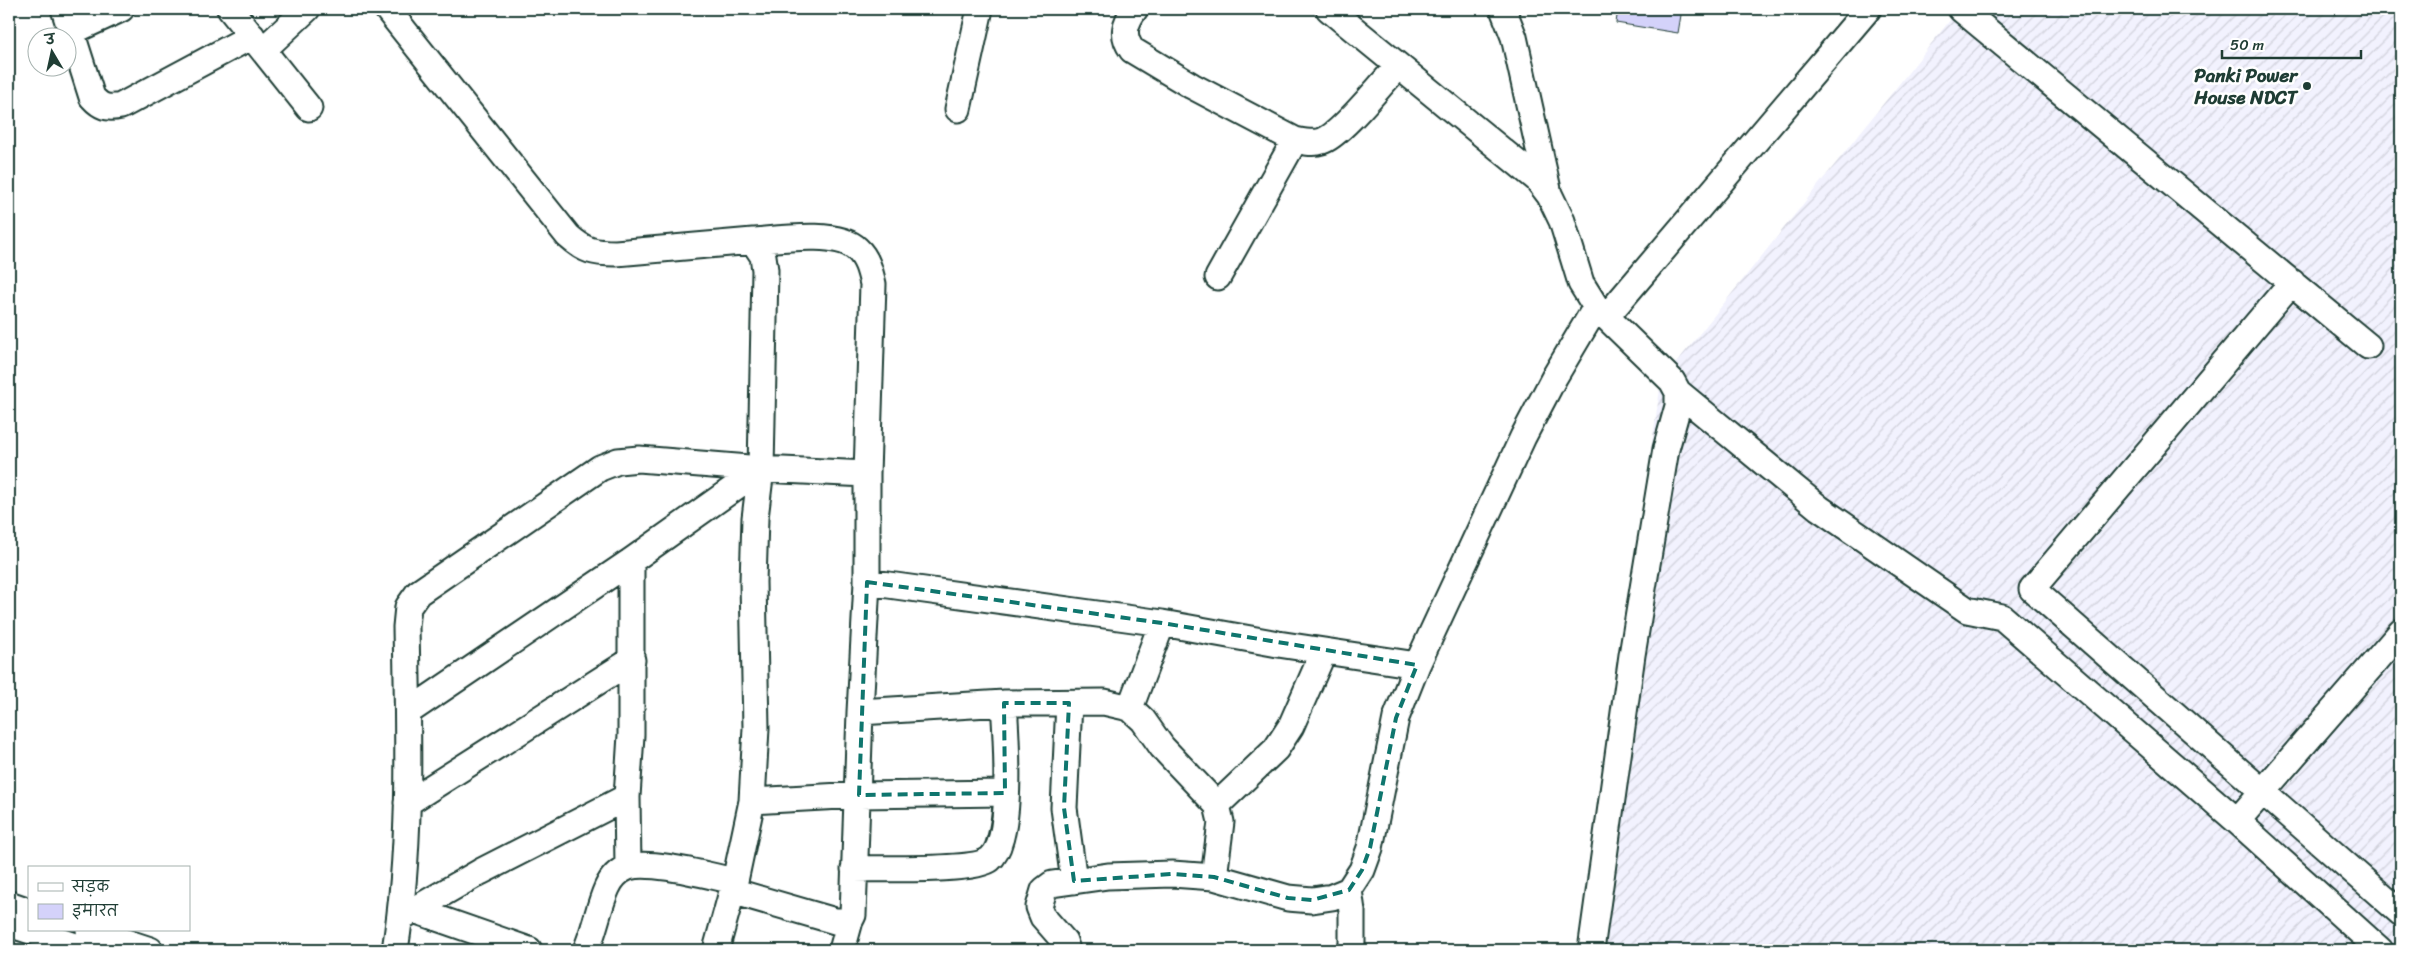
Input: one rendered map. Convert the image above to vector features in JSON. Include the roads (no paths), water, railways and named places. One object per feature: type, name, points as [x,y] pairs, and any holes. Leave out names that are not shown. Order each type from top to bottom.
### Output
[{"type":"street","points":[[121,9],[68,20],[92,96],[99,105],[110,108],[121,106],[257,43],[307,9]]},
{"type":"street","points":[[230,9],[309,108]]},
{"type":"street","points":[[387,9],[568,236],[581,248],[596,253],[616,253],[804,237],[834,238],[856,248],[868,264],[873,284],[866,474],[867,582],[860,712],[859,795],[853,915],[842,950]]},
{"type":"street","points":[[958,109],[975,24],[980,9]]},
{"type":"street","points":[[1135,9],[1124,31],[1126,43],[1132,50],[1192,86],[1295,140],[1310,143],[1324,141],[1340,128],[1398,66]]},
{"type":"street","points":[[1329,9],[1537,179],[1550,196],[1562,221],[1581,283],[1601,312],[1672,381],[1678,392],[1819,508],[1967,610],[2002,617],[2236,821],[2380,950]]},
{"type":"street","points":[[1503,9],[1514,37],[1550,196]]},
{"type":"street","points":[[1067,950],[1064,941],[1043,917],[1039,907],[1044,890],[1052,884],[1108,876],[1172,874],[1214,877],[1296,898],[1312,900],[1332,897],[1349,890],[1362,870],[1370,848],[1396,718],[1417,665],[1523,437],[1555,376],[1601,312],[1868,9]]},
{"type":"street","points":[[1961,9],[2368,346]]},
{"type":"street","points":[[1218,277],[1295,140]]},
{"type":"street","points":[[716,950],[734,886],[752,801],[756,728],[754,564],[755,518],[761,469],[765,270],[763,256],[753,241]]},
{"type":"street","points":[[2292,282],[2032,589],[2401,913]]},
{"type":"street","points":[[1591,950],[1632,655],[1666,449],[1678,406],[1678,392]]},
{"type":"street","points":[[396,950],[407,914],[408,712],[406,626],[408,607],[418,593],[600,468],[618,461],[639,459],[761,469],[866,474]]},
{"type":"street","points":[[408,712],[631,561],[761,469]]},
{"type":"street","points":[[628,868],[627,797],[632,660],[631,561]]},
{"type":"street","points":[[867,582],[1162,623],[1417,665]]},
{"type":"street","points":[[1130,708],[1162,623]]},
{"type":"street","points":[[2236,821],[2264,792],[2401,632]]},
{"type":"street","points":[[1217,805],[1276,749],[1291,726],[1324,651]]},
{"type":"street","points":[[408,803],[632,660]]},
{"type":"street","points":[[860,712],[1004,703],[1104,702],[1130,708],[1143,720],[1162,747],[1217,805],[1221,822],[1214,877]]},
{"type":"street","points":[[854,869],[977,865],[990,860],[998,849],[1004,832],[1007,757],[1004,703]]},
{"type":"street","points":[[1069,703],[1064,808],[1074,881]]},
{"type":"street","points":[[752,801],[859,795],[1005,793]]},
{"type":"street","points":[[407,914],[480,872],[627,797]]},
{"type":"street","points":[[586,950],[607,888],[616,874],[628,868],[641,866],[661,867],[734,886],[835,921],[850,921]]},
{"type":"street","points":[[1349,890],[1352,911],[1352,950]]},
{"type":"street","points":[[9,904],[28,911]]},
{"type":"street","points":[[407,914],[529,950]]},
{"type":"street","points":[[9,924],[28,930]]},
{"type":"street","points":[[33,932],[88,950]]},
{"type":"street","points":[[95,932],[150,950]]},
{"type":"place","name":"Panki Power House NDCT","points":[[2307,86]]}]
